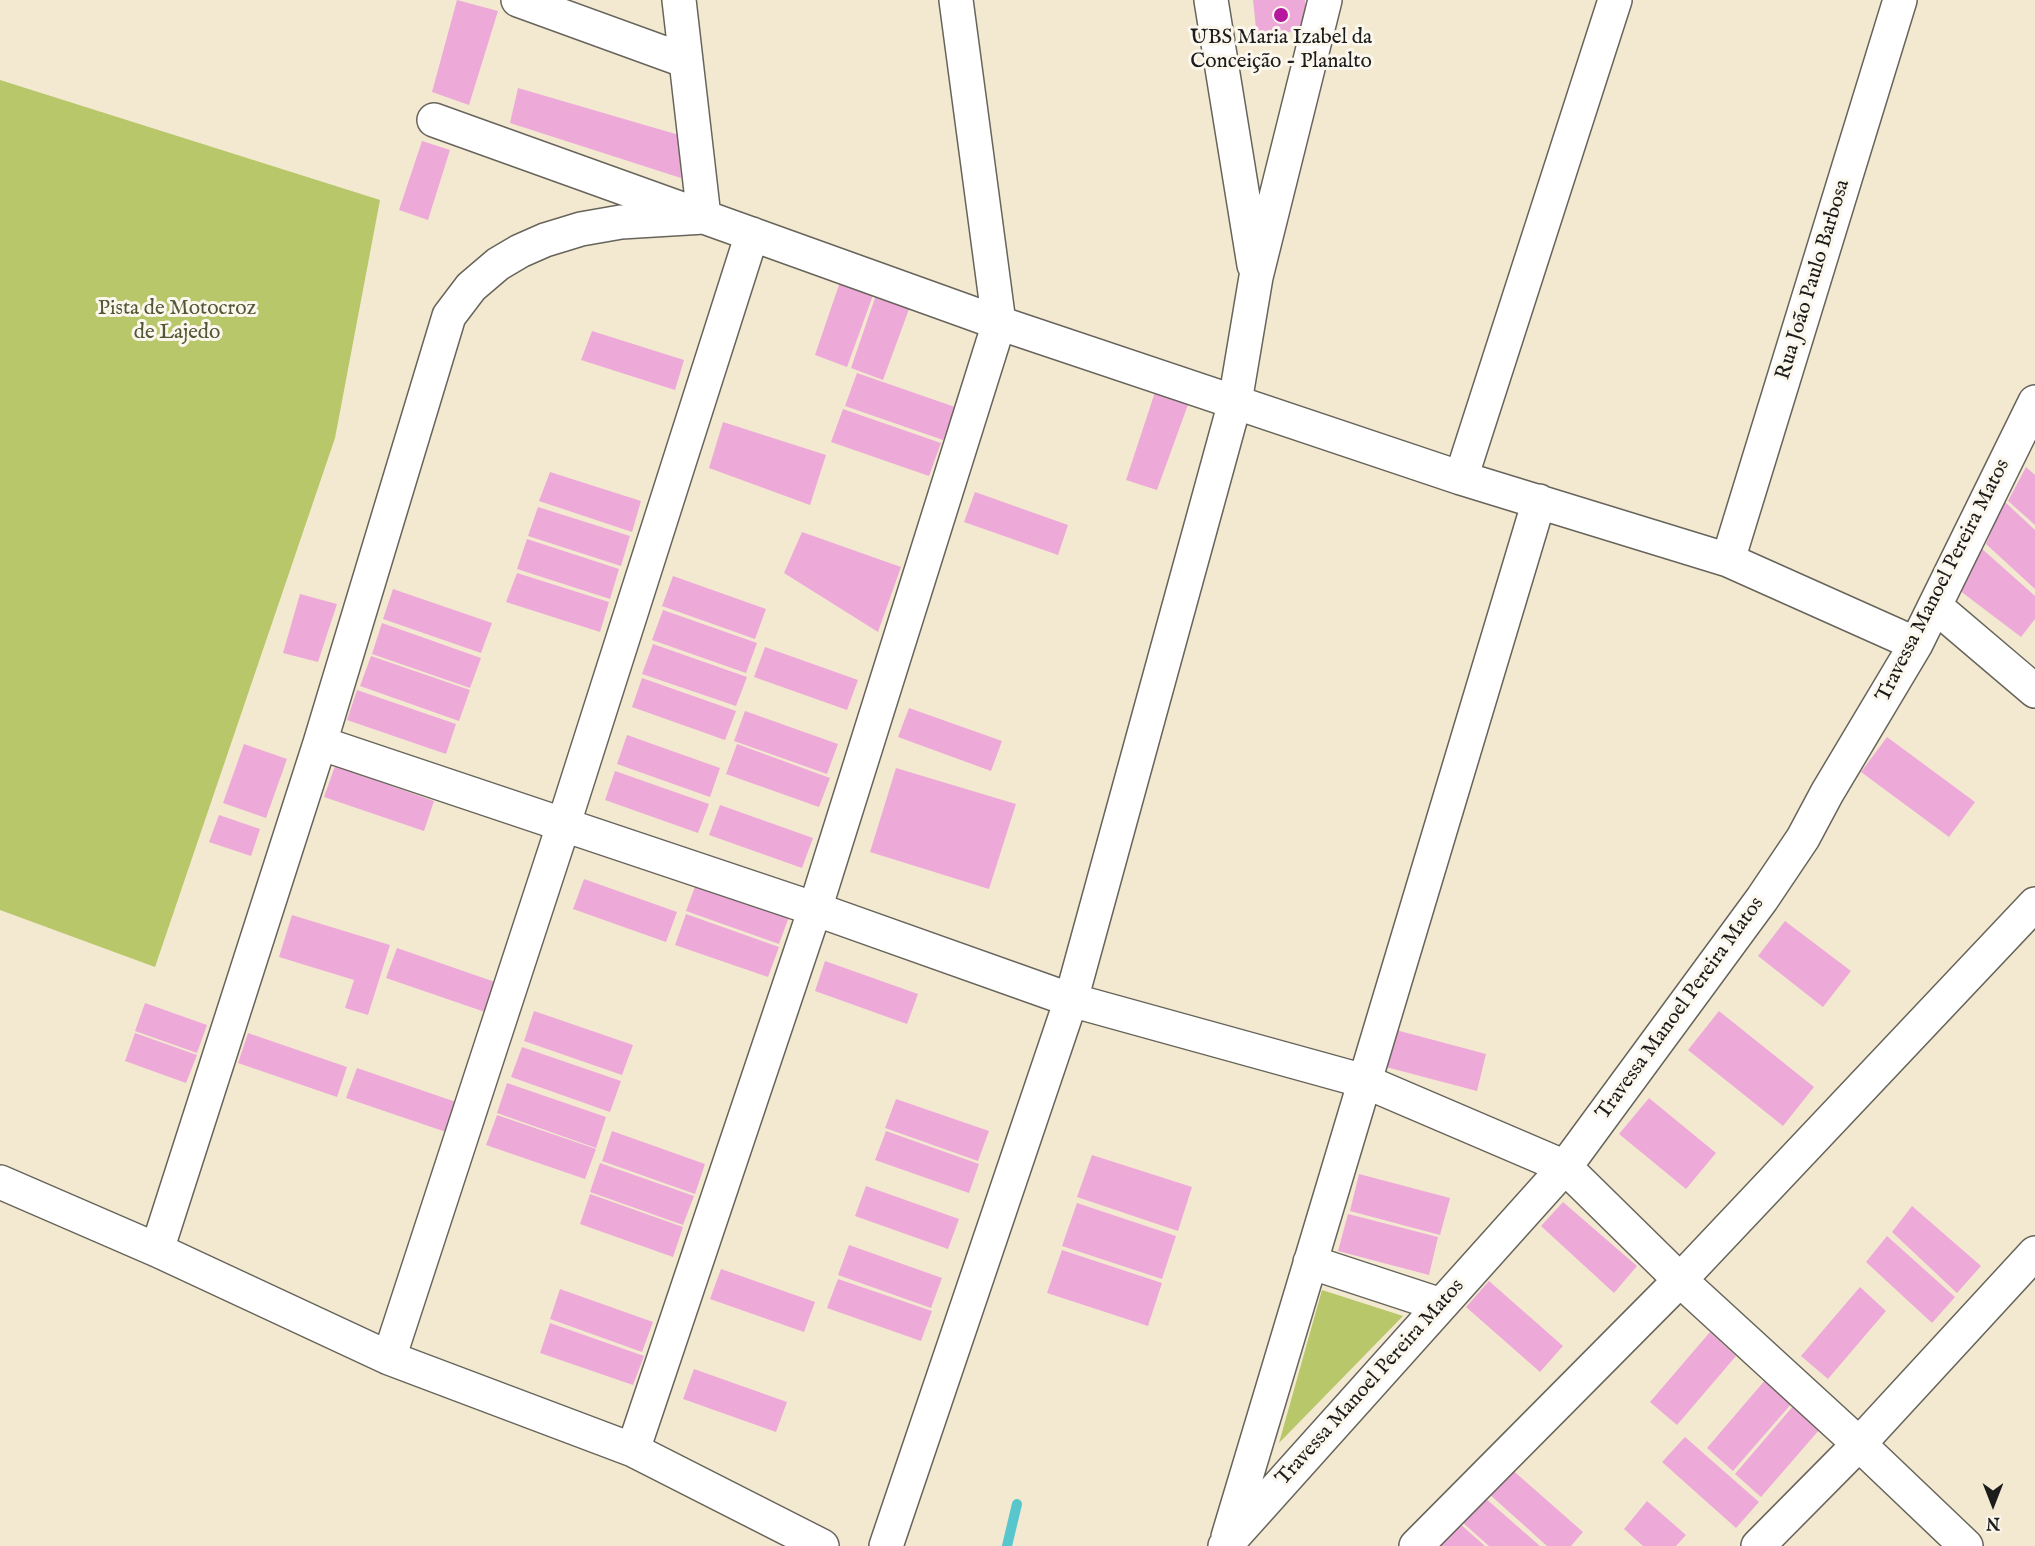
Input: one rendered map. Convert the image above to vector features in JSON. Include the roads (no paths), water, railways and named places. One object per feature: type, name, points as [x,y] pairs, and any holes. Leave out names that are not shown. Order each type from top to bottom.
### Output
[{"type":"street","points":[[518,0],[686,61]]},
{"type":"street","points":[[679,0],[704,217]]},
{"type":"street","points":[[633,1450],[815,909],[999,323],[956,0]]},
{"type":"street","points":[[1211,0],[1256,277]]},
{"type":"street","points":[[886,1546],[1071,1000],[1235,402],[1256,277],[1325,0]]},
{"type":"street","points":[[1461,478],[1615,0]]},
{"type":"street","name":"Rua João Paulo Barbosa","points":[[1728,560],[1900,0]]},
{"type":"street","points":[[434,120],[999,323],[1461,478],[1728,560],[1916,644]]},
{"type":"street","points":[[157,1250],[320,743],[448,316],[471,287],[498,264],[545,240],[581,229],[621,222],[704,217]]},
{"type":"street","points":[[389,1358],[564,823],[752,234]]},
{"type":"street","name":"Travessa Manoel Pereira Matos","points":[[1225,1546],[1565,1167],[1714,965],[1803,838],[1827,793],[1916,644],[2035,402]]},
{"type":"street","points":[[1225,1546],[1539,501]]},
{"type":"street","points":[[1935,606],[2035,691]]},
{"type":"street","points":[[320,743],[564,823],[1071,1000],[1364,1081],[1565,1167],[1680,1280],[1859,1444],[1966,1546]]},
{"type":"street","points":[[1416,1546],[1680,1280],[2035,904]]},
{"type":"street","points":[[0,1182],[157,1250],[389,1358],[633,1450],[814,1544]]},
{"type":"street","points":[[1758,1546],[1859,1444],[2035,1253]]},
{"type":"street","points":[[1310,1262],[1441,1305]]},
{"type":"waterway","points":[[1007,1546],[1017,1504]]},
{"type":"place","name":"UBS Maria Izabel da Conceição - Planalto","points":[[1281,15]]},
{"type":"park label","name":"Pista de Motocroz de Lajedo","points":[[177,322]]}]
